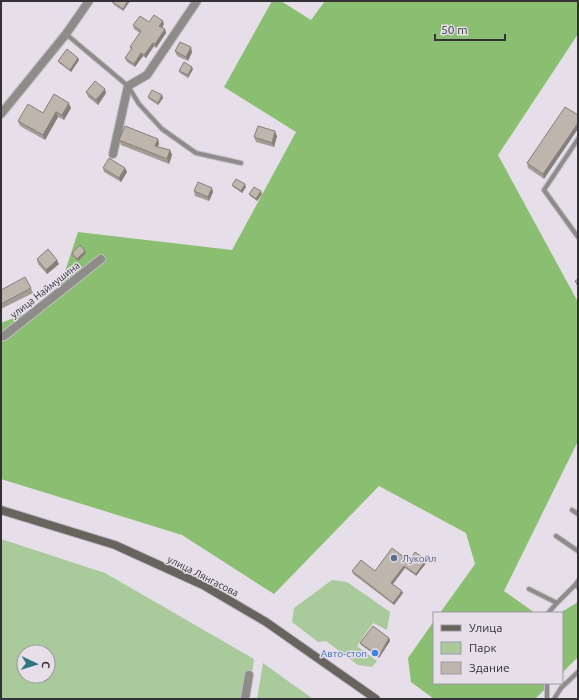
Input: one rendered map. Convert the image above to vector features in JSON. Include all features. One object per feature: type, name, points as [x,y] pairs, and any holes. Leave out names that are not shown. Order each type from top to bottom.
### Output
[{"type":"main road","name":"улица Лянгасова","points":[[1,510],[115,545],[203,585],[266,622],[376,699]]},
{"type":"street","points":[[1,114],[66,34],[89,1]]},
{"type":"street","points":[[113,154],[128,86],[147,75],[196,1]]},
{"type":"street","name":"улица Наймушина","points":[[1,336],[4,336],[101,259]]},
{"type":"street","points":[[245,699],[249,675]]},
{"type":"lane","points":[[66,34],[128,86],[140,104],[162,129],[196,153],[241,163]]},
{"type":"lane","points":[[578,139],[544,190],[578,237]]},
{"type":"lane","points":[[572,510],[578,514]]},
{"type":"lane","points":[[556,536],[578,551]]},
{"type":"lane","points":[[549,612],[577,586],[578,581]]},
{"type":"lane","points":[[529,589],[557,603]]},
{"type":"lane","points":[[554,699],[560,688],[578,672]]},
{"type":"lane","points":[[547,684],[547,699]]},
{"type":"green space","points":[[272,1],[281,1],[311,20],[325,1],[578,1],[578,34],[498,155],[578,302],[578,441],[504,591],[534,612],[441,612],[475,564],[466,533],[379,486],[274,594],[182,535],[1,479],[1,323],[55,302],[78,232],[232,250],[296,132],[224,87]]},
{"type":"green space","points":[[1,539],[105,573],[254,659],[248,699],[1,699]]},
{"type":"green space","points":[[332,580],[347,582],[390,612],[387,630],[373,623],[357,646],[377,661],[372,667],[358,665],[326,641],[318,642],[292,622],[294,608]]},
{"type":"green space","points":[[578,602],[578,657],[563,672],[563,612],[562,612]]},
{"type":"green space","points":[[433,622],[433,684],[550,684],[535,699],[434,699],[411,682],[408,658]]},
{"type":"green space","points":[[263,663],[313,699],[257,699]]},
{"type":"building","points":[[128,1],[123,9],[112,2]]},
{"type":"building","points":[[154,15],[163,21],[159,26],[165,29],[155,44],[153,43],[144,55],[141,53],[134,64],[125,58],[132,48],[130,47],[141,31],[133,25],[140,16],[149,22]]},
{"type":"building","points":[[180,42],[191,47],[186,57],[175,51]]},
{"type":"building","points":[[67,49],[78,58],[70,70],[58,61]]},
{"type":"building","points":[[184,62],[192,67],[188,75],[179,71]]},
{"type":"building","points":[[95,81],[105,89],[96,100],[86,92]]},
{"type":"building","points":[[152,90],[162,95],[158,103],[148,97]]},
{"type":"building","points":[[54,94],[69,103],[62,115],[56,112],[43,135],[18,121],[28,104],[43,113]]},
{"type":"building","points":[[565,107],[578,115],[578,123],[543,174],[527,163]]},
{"type":"building","points":[[125,126],[158,139],[155,146],[170,150],[167,159],[119,140]]},
{"type":"building","points":[[258,126],[275,131],[272,143],[254,137]]},
{"type":"building","points":[[109,158],[125,168],[119,178],[103,168]]},
{"type":"building","points":[[236,179],[245,184],[241,191],[232,185]]},
{"type":"building","points":[[198,182],[212,188],[208,197],[194,191]]},
{"type":"building","points":[[254,187],[261,191],[256,199],[249,194]]},
{"type":"building","points":[[80,245],[85,251],[77,259],[72,253]]},
{"type":"building","points":[[48,249],[57,260],[46,270],[37,259]]},
{"type":"building","points":[[25,277],[31,288],[1,304],[1,290]]},
{"type":"building","points":[[578,279],[578,286],[575,281]]},
{"type":"building","points":[[392,548],[409,561],[415,552],[426,560],[416,574],[404,566],[391,583],[402,591],[393,603],[352,571],[361,560],[375,571]]},
{"type":"building","points":[[373,626],[389,638],[379,656],[360,643]]},
{"type":"place","name":"Лукойл","points":[[394,558]]},
{"type":"place","name":"Авто-стоп","points":[[375,653]]}]
